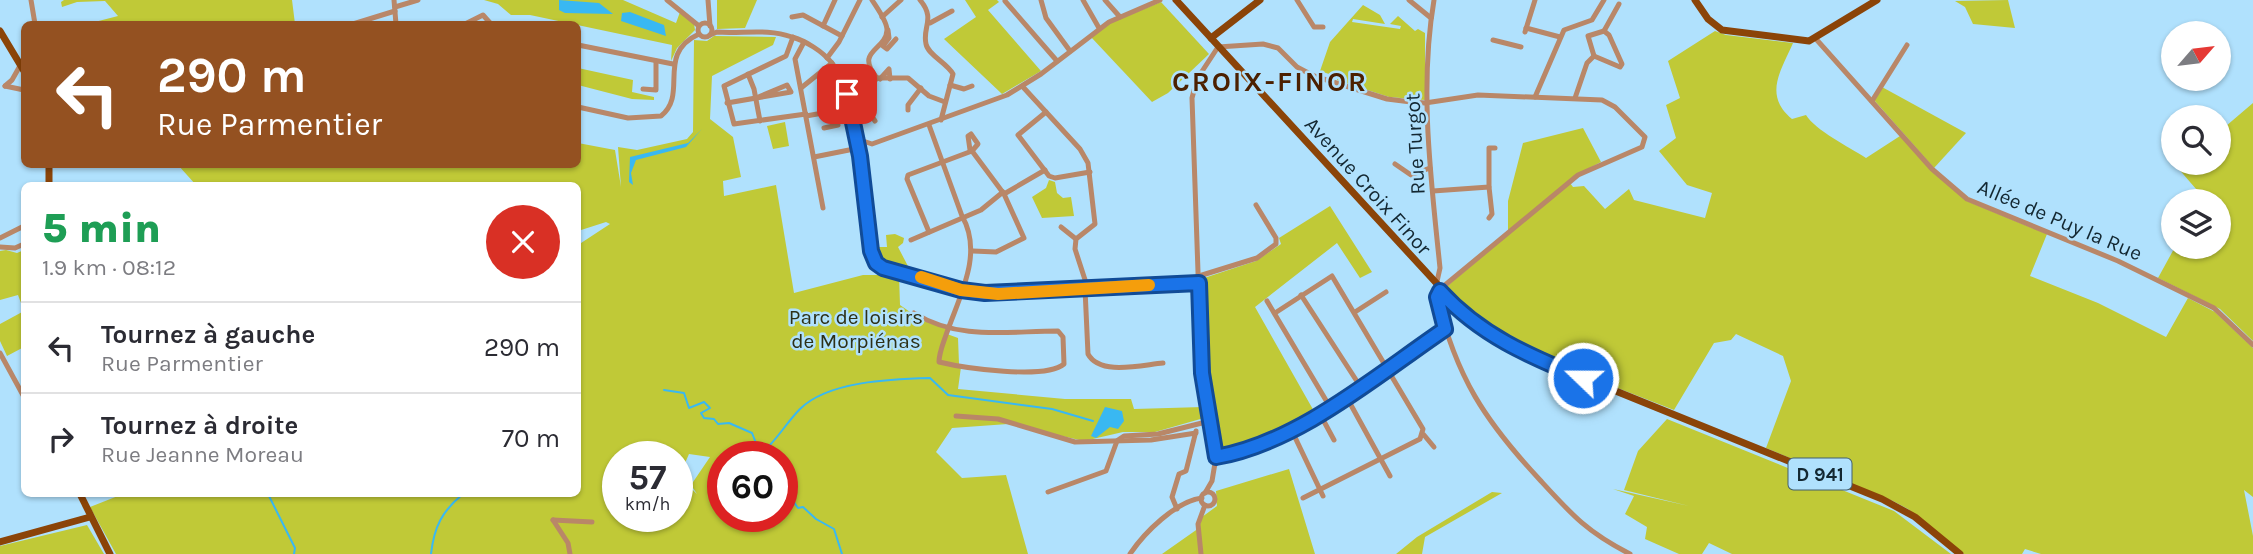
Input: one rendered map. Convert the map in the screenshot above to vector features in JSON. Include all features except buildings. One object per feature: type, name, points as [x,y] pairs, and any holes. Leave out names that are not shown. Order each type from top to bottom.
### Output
[{"type":"main road","name":"D 941","points":[[1176,0],[1218,47]]},
{"type":"main road","points":[[1211,38],[1258,0]]},
{"type":"main road","points":[[1695,0],[1712,24],[1728,32],[1798,40],[1816,39],[1877,0]]},
{"type":"main road","points":[[0,24],[21,59]]},
{"type":"main road","points":[[0,31],[21,60]]},
{"type":"main road","name":"Avenue Croix Finor","points":[[1218,47],[1438,289]]},
{"type":"main road","name":"D 941","points":[[1438,289],[1474,324],[1515,349],[1882,499],[1915,517],[1960,554]]},
{"type":"main road","points":[[81,497],[110,554]]},
{"type":"main road","points":[[0,542],[90,517]]},
{"type":"street","points":[[31,0],[34,21]]},
{"type":"street","points":[[360,21],[395,6],[418,0]]},
{"type":"street","points":[[667,0],[708,28],[793,37],[829,61],[847,94],[859,148],[871,251],[876,263],[883,268],[961,290],[1005,294],[1199,280],[1256,258],[1276,244],[1276,238],[1256,205]]},
{"type":"street","points":[[698,34],[703,37],[708,28],[708,0]]},
{"type":"street","points":[[823,26],[835,0]]},
{"type":"street","points":[[801,88],[829,61],[860,0]]},
{"type":"street","points":[[872,0],[890,34],[883,46],[887,49],[897,39]]},
{"type":"street","points":[[882,17],[901,0]]},
{"type":"street","points":[[920,0],[930,23],[926,39],[928,48],[951,70],[941,120]]},
{"type":"street","points":[[1041,0],[1046,19],[1070,51]]},
{"type":"street","points":[[1083,0],[1099,28]]},
{"type":"street","points":[[1087,6],[1093,0]]},
{"type":"street","points":[[1105,0],[1121,17]]},
{"type":"street","points":[[860,156],[873,144],[929,125],[1023,87],[1099,28],[1160,0]]},
{"type":"street","points":[[1297,0],[1314,27],[1323,27]]},
{"type":"street","points":[[1409,0],[1431,18]]},
{"type":"street","name":"Rue Turgot","points":[[1434,0],[1427,47],[1427,103],[1430,168],[1440,268],[1437,297],[1445,329],[1459,366],[1499,436],[1583,526],[1626,553]]},
{"type":"street","points":[[1535,0],[1525,30],[1560,37]]},
{"type":"street","points":[[1535,97],[1560,37],[1567,27],[1592,20],[1604,0]]},
{"type":"street","points":[[1005,1],[1057,61]]},
{"type":"street","points":[[1579,39],[1604,31],[1619,5]]},
{"type":"street","points":[[930,23],[952,11]]},
{"type":"street","points":[[471,21],[482,15],[488,21]]},
{"type":"street","points":[[792,17],[803,15],[842,36]]},
{"type":"street","points":[[581,108],[628,118],[661,116],[673,101],[673,64],[683,44],[708,28]]},
{"type":"street","points":[[887,28],[887,34],[869,58],[870,69],[878,78],[912,79],[945,105],[951,116]]},
{"type":"street","points":[[1594,56],[1620,67],[1617,52],[1609,35],[1604,31]]},
{"type":"street","points":[[1588,36],[1594,56]]},
{"type":"street","points":[[786,56],[793,37]]},
{"type":"street","name":"Allée de Puy la Rue","points":[[1816,39],[1931,169],[1967,199],[2118,261],[2214,308],[2253,345]]},
{"type":"street","points":[[1493,40],[1521,47]]},
{"type":"street","points":[[804,42],[795,59],[823,208]]},
{"type":"street","points":[[1205,505],[1212,504],[1216,457],[1201,359],[1192,98],[1196,79],[1218,47],[1263,44],[1278,48],[1297,67],[1314,76],[1387,99],[1427,103],[1464,95],[1575,98],[1609,103],[1645,140],[1642,147],[1578,175],[1438,289]]},
{"type":"street","points":[[581,46],[673,64]]},
{"type":"street","points":[[1872,101],[1907,46]]},
{"type":"street","points":[[1601,59],[1617,52]]},
{"type":"street","points":[[795,59],[786,56],[724,86],[734,124],[834,111]]},
{"type":"street","points":[[1575,98],[1587,63],[1594,56]]},
{"type":"street","points":[[643,89],[656,90],[656,61]]},
{"type":"street","points":[[21,68],[5,86],[21,89]]},
{"type":"street","points":[[748,74],[760,121]]},
{"type":"street","points":[[876,121],[871,115],[866,92],[878,78]]},
{"type":"street","points":[[727,103],[791,92],[787,85],[756,98]]},
{"type":"street","points":[[950,85],[964,89],[972,86]]},
{"type":"street","points":[[1023,87],[1080,149],[1090,172],[1095,225],[1076,239],[1075,249],[1086,289],[1088,354],[1092,361],[1104,367],[1163,363]]},
{"type":"street","points":[[908,110],[908,105],[921,88]]},
{"type":"street","points":[[824,128],[838,125],[827,91]]},
{"type":"street","points":[[1018,135],[1046,112]]},
{"type":"street","points":[[914,313],[928,322],[948,328],[982,334],[1058,331],[1063,337],[1064,364],[1056,368],[1002,372],[939,362],[948,328],[973,251],[970,230],[962,216],[929,125]]},
{"type":"street","points":[[1011,127],[1045,170],[1055,178],[1090,172]]},
{"type":"street","points":[[857,139],[873,144]]},
{"type":"street","points":[[814,157],[859,148]]},
{"type":"street","points":[[1489,218],[1492,214],[1489,148],[1495,148]]},
{"type":"street","points":[[929,232],[907,179],[913,171],[971,151],[1003,193],[1024,238],[996,252],[973,251]]},
{"type":"street","points":[[1395,164],[1411,176],[1430,168]]},
{"type":"street","points":[[911,240],[981,210],[1003,193],[1045,170]]},
{"type":"street","points":[[1433,191],[1489,187]]},
{"type":"street","points":[[4,247],[2,236],[21,227]]},
{"type":"street","points":[[1061,227],[1076,239]]},
{"type":"street","points":[[1275,313],[1332,276],[1389,368],[1424,435],[1434,447]]},
{"type":"street","points":[[1355,312],[1386,292]]},
{"type":"street","points":[[1301,295],[1360,386]]},
{"type":"street","points":[[1267,301],[1330,407]]},
{"type":"street","points":[[1216,457],[1292,431],[1445,329]]},
{"type":"street","points":[[0,353],[21,392]]},
{"type":"street","points":[[1346,396],[1390,476]]},
{"type":"street","points":[[1320,414],[1334,440]]},
{"type":"street","points":[[956,415],[999,419],[1074,442],[1159,439],[1196,433]]},
{"type":"street","points":[[1048,492],[1106,471],[1117,441],[1124,436],[1158,434],[1210,421]]},
{"type":"street","points":[[1177,509],[1172,497],[1179,474],[1186,471],[1198,425]]},
{"type":"street","points":[[1292,431],[1321,493]]},
{"type":"street","points":[[1303,498],[1321,493],[1424,435]]},
{"type":"street","points":[[1201,554],[1198,524],[1205,505],[1203,496],[1212,481]]},
{"type":"street","points":[[1130,554],[1145,535],[1177,509],[1203,496],[1213,495]]},
{"type":"street","points":[[570,554],[568,542],[554,520],[592,522]]},
{"type":"green space","points":[[64,0],[292,0],[295,21],[99,21],[118,16],[105,1],[77,2],[62,7],[61,2]]},
{"type":"green space","points":[[484,0],[623,0],[676,23],[680,12],[694,24],[695,30],[677,48],[671,61],[672,45],[581,26],[581,21],[511,15],[498,4]]},
{"type":"green space","points":[[717,0],[757,0],[745,28],[717,29]]},
{"type":"green space","points":[[965,0],[997,0],[999,2],[988,10],[1041,71],[1002,94],[944,39],[976,17]]},
{"type":"green space","points":[[2008,0],[2015,28],[1973,24],[1965,7],[1955,1]]},
{"type":"green space","points":[[1161,2],[1209,54],[1168,93],[1152,102],[1091,37],[1110,23]]},
{"type":"green space","points":[[1363,5],[1380,15],[1385,24],[1353,19],[1352,22],[1400,29],[1401,26],[1390,24],[1398,16],[1415,31],[1418,29],[1425,33],[1425,100],[1389,97],[1337,80],[1338,77],[1320,71],[1330,42]]},
{"type":"green space","points":[[1715,31],[1726,35],[1793,43],[1780,73],[1776,92],[1783,110],[1792,119],[1806,115],[1824,132],[1866,158],[1900,136],[1967,201],[2047,234],[2030,276],[2098,303],[2166,337],[2188,298],[2215,312],[2253,348],[2253,497],[2244,490],[2253,536],[2253,554],[2041,554],[2025,549],[2022,554],[1964,554],[1908,509],[1766,448],[1791,381],[1783,356],[1736,334],[1731,340],[1714,343],[1674,410],[1546,360],[1478,324],[1444,289],[1570,183],[1573,187],[1584,186],[1605,209],[1629,189],[1634,200],[1705,218],[1712,193],[1687,185],[1659,151],[1676,138],[1666,105],[1680,98],[1668,61]]},
{"type":"green space","name":"Parc de loisirs de Morpiénas","points":[[714,36],[776,37],[773,45],[712,76],[710,119],[733,137],[741,177],[723,181],[724,196],[776,185],[794,293],[863,275],[899,275],[900,305],[910,312],[910,317],[948,328],[947,334],[958,338],[959,364],[939,362],[961,367],[958,389],[1065,399],[1131,399],[1134,409],[1203,407],[1204,418],[1155,432],[1123,432],[1084,441],[1008,424],[952,428],[936,452],[962,478],[1006,475],[1028,554],[116,554],[90,507],[115,497],[581,497],[581,243],[610,224],[606,222],[581,230],[581,182],[193,182],[181,168],[581,168],[581,144],[615,150],[621,187],[618,147],[637,150],[687,139],[693,132],[694,40],[707,41]]},
{"type":"green space","points":[[581,69],[633,80],[632,92],[654,97],[654,100],[632,99],[581,86]]},
{"type":"green space","points":[[1882,87],[1966,133],[1934,168],[1874,100]]},
{"type":"green space","points":[[2253,103],[2253,341],[2220,309],[2158,278],[2168,259],[2231,259],[2231,189],[2196,189],[2184,175],[2231,175],[2231,122]]},
{"type":"green space","points":[[785,122],[789,146],[773,149],[767,126]]},
{"type":"green space","points":[[1583,128],[1601,162],[1578,174],[1508,232],[1508,201],[1523,143]]},
{"type":"green space","points":[[1049,180],[1055,182],[1057,193],[1063,198],[1071,197],[1074,216],[1042,218],[1032,197],[1046,188]]},
{"type":"green space","points":[[1330,206],[1372,272],[1360,278],[1337,243],[1255,307],[1315,413],[1274,437],[1220,455],[1208,403],[1201,279],[1256,261],[1281,244],[1279,238]]},
{"type":"green space","points":[[895,234],[904,238],[898,247],[910,270],[884,261],[874,247],[887,247],[886,235]]},
{"type":"green space","points":[[0,251],[21,251],[21,303],[18,295],[0,300]]},
{"type":"green space","points":[[21,313],[21,349],[7,356],[0,341],[0,324]]},
{"type":"green space","points":[[1667,419],[1894,511],[1951,554],[1732,554],[1709,543],[1702,554],[1679,554],[1645,539],[1647,527],[1625,514],[1634,496],[1613,489],[1689,506],[1624,490],[1638,451]]},
{"type":"green space","points":[[1289,469],[1315,554],[1162,554],[1199,528],[1202,517],[1217,506],[1216,491]]},
{"type":"green space","points":[[1492,492],[1502,493],[1425,537],[1422,554],[1396,554],[1417,537]]},
{"type":"green space","points":[[87,525],[104,554],[0,554],[0,546]]},
{"type":"water","points":[[559,0],[599,3],[613,14],[565,13],[559,10]]},
{"type":"water","points":[[630,12],[664,25],[666,36],[621,21],[622,13]]},
{"type":"water","points":[[702,129],[686,147],[636,160],[631,173],[633,185],[629,182],[630,157],[688,143]]},
{"type":"water","points":[[1105,407],[1122,411],[1124,421],[1118,429],[1110,427],[1096,438],[1091,436]]},
{"type":"waterway","points":[[773,441],[800,409],[827,392],[861,383],[898,379],[930,378],[948,395],[1052,409],[1093,421]]},
{"type":"waterway","points":[[664,390],[684,393],[689,408],[704,402],[710,408],[701,413],[704,418],[714,419],[718,424],[729,423],[752,433],[755,441]]},
{"type":"waterway","points":[[270,497],[295,548],[294,554]]},
{"type":"waterway","points":[[431,554],[440,520],[460,497]]},
{"type":"waterway","points":[[798,508],[803,507],[816,519],[834,529],[842,554]]},
{"type":"slow traffic","points":[[921,277],[961,290],[998,294],[1149,285]]},
{"type":"district","name":"CROIX-FINOR","points":[[1270,81]]},
{"type":"route","points":[[847,94],[864,179],[871,251],[876,263],[883,268],[898,270],[961,290],[1005,294],[1199,283],[1202,373],[1216,457],[1270,441],[1305,424],[1445,329],[1437,297],[1440,291],[1461,313],[1488,334],[1515,349],[1583,378]]}]
